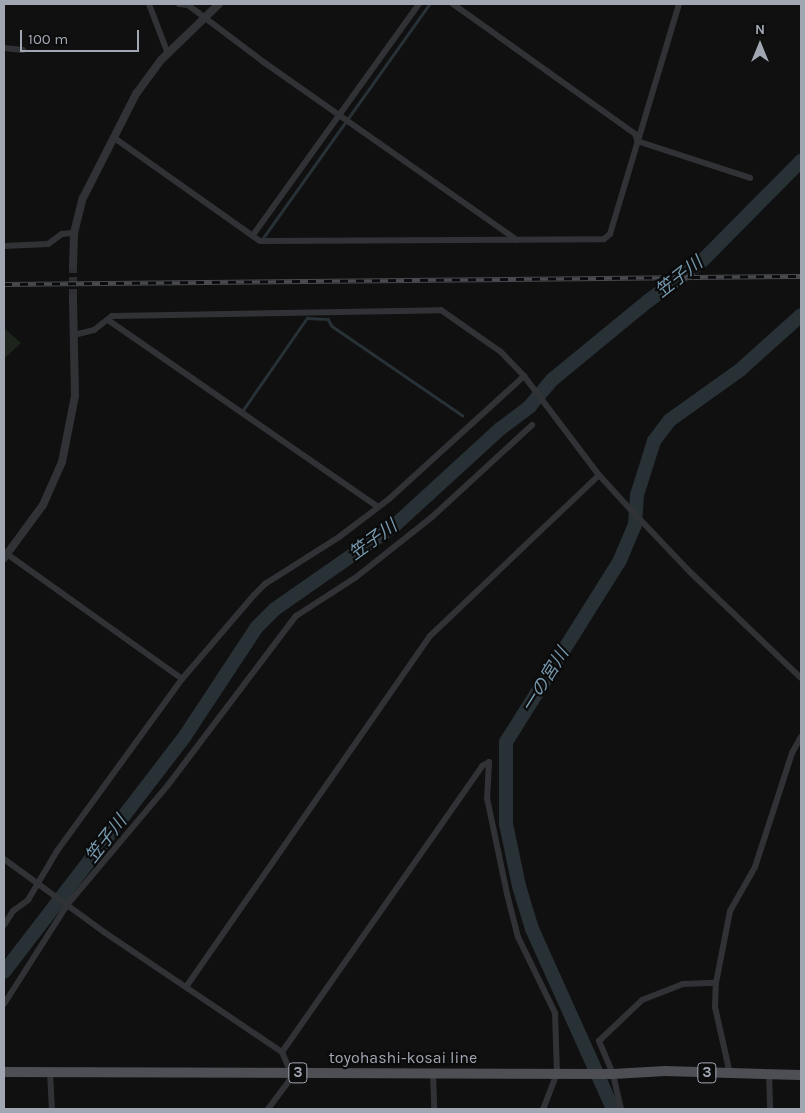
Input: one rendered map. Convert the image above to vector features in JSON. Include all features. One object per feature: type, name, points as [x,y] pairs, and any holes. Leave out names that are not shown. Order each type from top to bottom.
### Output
[{"type":"main road","name":"toyohashi-kosai line","points":[[4,1072],[613,1074],[665,1071],[801,1075]]},
{"type":"street","points":[[149,4],[168,54]]},
{"type":"street","points":[[179,4],[188,5],[265,63],[342,115],[518,240]]},
{"type":"street","points":[[73,265],[74,233],[82,198],[136,94],[168,54],[218,4]]},
{"type":"street","points":[[253,235],[342,115],[419,4]]},
{"type":"street","points":[[453,4],[635,134],[637,140]]},
{"type":"street","points":[[113,137],[260,240],[604,238],[610,234],[679,4]]},
{"type":"street","points":[[4,48],[23,50]]},
{"type":"street","points":[[637,140],[750,178]]},
{"type":"street","points":[[4,246],[48,244],[62,234],[74,233]]},
{"type":"street","points":[[73,296],[75,396],[62,462],[43,505],[5,556],[182,679]]},
{"type":"street","points":[[74,335],[88,333],[112,316],[441,310],[501,352],[524,376],[599,475],[634,514],[801,678]]},
{"type":"street","points":[[108,320],[378,508]]},
{"type":"street","points":[[4,924],[13,911],[28,900],[40,886],[57,851],[182,679],[265,584],[339,537],[378,508],[524,376]]},
{"type":"street","points":[[4,1004],[67,905],[168,785],[296,616],[354,578],[432,517],[532,425]]},
{"type":"street","points":[[186,987],[430,636],[599,475]]},
{"type":"street","points":[[730,1074],[715,1006],[716,983],[730,911],[755,867],[792,753],[801,737]]},
{"type":"street","points":[[282,1052],[482,766],[489,762],[487,798],[511,912],[518,937],[555,1013],[557,1073],[543,1109]]},
{"type":"street","points":[[4,859],[67,905],[282,1052],[291,1073],[268,1109]]},
{"type":"street","points":[[621,1109],[613,1074],[599,1041],[642,1000],[683,984],[716,983]]},
{"type":"street","points":[[50,1072],[52,1109]]},
{"type":"street","points":[[433,1073],[434,1109]]},
{"type":"street","points":[[770,1075],[770,1109]]},
{"type":"shaded area","points":[[4,328],[21,343],[4,359]]},
{"type":"waterway","points":[[263,238],[429,4]]},
{"type":"waterway","name":"笠子川","points":[[4,972],[185,736],[257,627],[275,609],[394,526],[500,429],[530,406],[553,379],[648,301],[700,263],[801,161]]},
{"type":"waterway","name":"一の宮川","points":[[613,1109],[532,929],[519,886],[506,824],[506,742],[620,560],[635,524],[637,495],[654,441],[670,420],[740,370],[801,315]]},
{"type":"waterway","points":[[243,410],[307,318],[328,319],[332,326],[462,415]]},
{"type":"tunnel","points":[[73,265],[73,297]]},
{"type":"railway","points":[[4,284],[801,276]]}]
